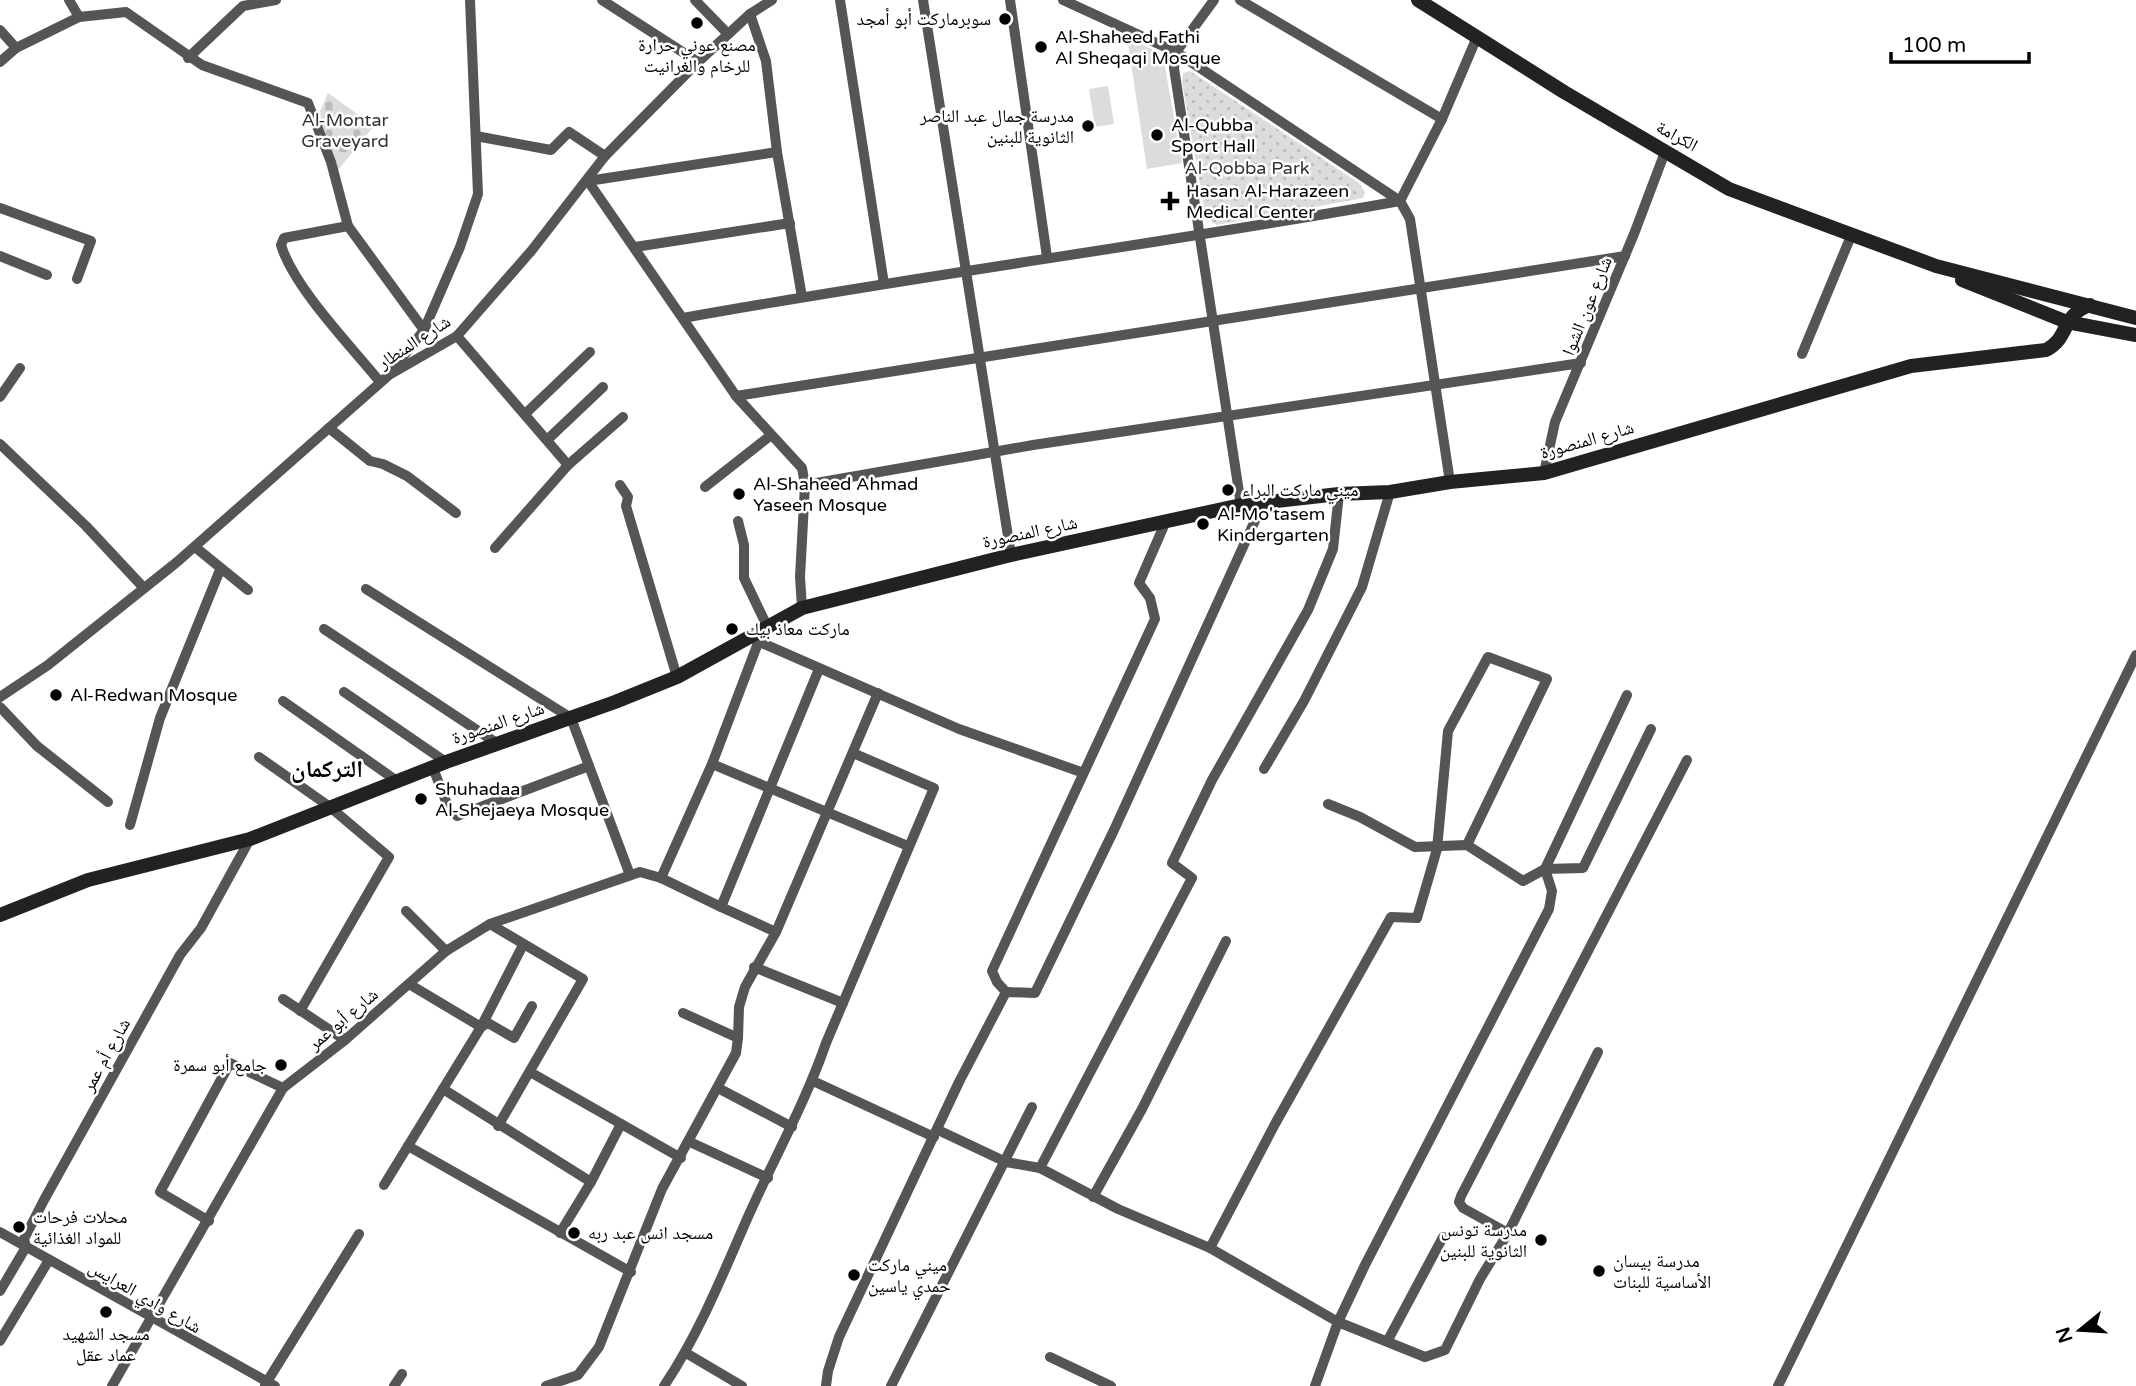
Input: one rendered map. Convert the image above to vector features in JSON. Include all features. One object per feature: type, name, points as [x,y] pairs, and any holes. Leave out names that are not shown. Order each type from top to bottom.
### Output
[{"type":"main road","name":"الكرامة","points":[[1418,0],[1729,189],[1936,266],[2136,318]]},
{"type":"main road","name":"الكرامة","points":[[1936,266],[1955,277],[2067,323],[2136,334]]},
{"type":"main road","name":"شارع المنصورة","points":[[0,915],[88,880],[250,839],[439,765],[571,718],[677,677],[754,640],[767,626],[802,608],[1011,555],[1241,505],[1339,494],[1390,492],[1450,482],[1544,473],[1911,366],[2046,350],[2058,341],[2073,313],[2090,305]]},
{"type":"street","points":[[69,0],[79,17]]},
{"type":"street","points":[[188,58],[243,6],[276,0]]},
{"type":"street","points":[[389,375],[424,330],[460,247],[478,194],[470,0]]},
{"type":"street","points":[[602,0],[698,62]]},
{"type":"street","points":[[695,0],[728,34]]},
{"type":"street","name":"شارع المنطار","points":[[0,697],[48,665],[195,547],[380,382],[457,337],[605,156],[698,62],[750,14],[772,0]]},
{"type":"street","points":[[840,0],[884,284]]},
{"type":"street","points":[[923,0],[1011,555]]},
{"type":"street","points":[[1010,0],[1047,257]]},
{"type":"street","points":[[1063,0],[1176,52],[1400,201],[1410,219],[1450,482]]},
{"type":"street","points":[[1214,0],[1176,52],[1174,68],[1241,505]]},
{"type":"street","points":[[1240,0],[1441,119]]},
{"type":"street","points":[[0,62],[16,48],[79,17],[126,12],[188,58],[308,103],[331,162],[348,226],[424,330]]},
{"type":"street","points":[[750,14],[766,61],[777,152],[802,297]]},
{"type":"street","points":[[0,30],[16,48]]},
{"type":"street","points":[[1400,201],[1441,119],[1477,37]]},
{"type":"street","points":[[477,136],[551,150],[569,132],[605,156]]},
{"type":"street","points":[[777,152],[587,181],[736,396],[802,468],[805,485],[800,576],[802,608]]},
{"type":"street","name":"شارع عون الشوا","points":[[1544,473],[1555,422],[1625,256],[1665,152]]},
{"type":"street","points":[[683,318],[1047,257],[1200,236],[1400,201]]},
{"type":"street","points":[[0,208],[91,241],[77,279]]},
{"type":"street","points":[[635,247],[790,223]]},
{"type":"street","points":[[348,226],[297,234],[284,238],[281,245],[285,260],[321,310],[380,382]]},
{"type":"street","points":[[1802,354],[1851,236]]},
{"type":"street","points":[[0,256],[47,275]]},
{"type":"street","points":[[736,396],[978,355],[1625,256]]},
{"type":"street","points":[[457,337],[568,465]]},
{"type":"street","points":[[525,414],[590,352]]},
{"type":"street","points":[[805,485],[994,453],[1581,363]]},
{"type":"street","points":[[0,397],[20,368]]},
{"type":"street","points":[[547,440],[603,387]]},
{"type":"street","points":[[495,548],[568,465],[623,417]]},
{"type":"street","points":[[329,428],[370,461],[383,464],[407,476],[456,513]]},
{"type":"street","points":[[705,487],[771,435]]},
{"type":"street","points":[[0,444],[86,526],[143,587]]},
{"type":"street","points":[[620,485],[628,497],[626,506],[677,677]]},
{"type":"street","points":[[1264,769],[1362,587],[1390,492]]},
{"type":"street","points":[[1040,1168],[1192,878],[1172,863],[1212,780],[1308,610],[1332,549],[1339,494]]},
{"type":"street","points":[[1006,992],[1035,993],[1114,830],[1263,503]]},
{"type":"street","points":[[1006,992],[992,971],[1081,772],[1155,619],[1150,598],[1139,583],[1166,521]]},
{"type":"street","points":[[738,522],[744,545],[744,578],[767,626]]},
{"type":"street","points":[[195,547],[220,570],[248,590]]},
{"type":"street","points":[[130,825],[160,718],[220,570]]},
{"type":"street","points":[[366,589],[571,718],[630,875]]},
{"type":"street","points":[[324,629],[498,744]]},
{"type":"street","points":[[776,932],[661,878],[712,764],[754,640],[959,729],[1081,772]]},
{"type":"street","points":[[1778,1386],[2136,655]]},
{"type":"street","points":[[1210,1248],[1275,1124],[1391,917],[1417,918],[1437,849],[1448,731],[1489,657],[1547,679],[1467,845]]},
{"type":"street","points":[[721,907],[819,669]]},
{"type":"street","points":[[344,692],[439,765],[447,804]]},
{"type":"street","points":[[546,1386],[578,1375],[599,1347],[662,1189],[690,1142],[736,1053],[739,1007],[754,967],[776,932],[878,693]]},
{"type":"street","points":[[1315,1386],[1338,1322],[1443,1109],[1549,909],[1552,891],[1545,869],[1627,695]]},
{"type":"street","points":[[283,701],[397,781]]},
{"type":"street","points":[[0,707],[37,746],[108,802]]},
{"type":"street","points":[[1328,804],[1360,817],[1415,847],[1437,849],[1467,845],[1523,881],[1545,869],[1583,868],[1651,729]]},
{"type":"street","points":[[664,1386],[686,1353],[813,1081],[933,788],[853,753]]},
{"type":"street","points":[[259,757],[330,807],[389,857],[300,1011]]},
{"type":"street","points":[[1508,1233],[1463,1208],[1459,1202],[1461,1196],[1687,760]]},
{"type":"street","points":[[712,764],[908,846]]},
{"type":"street","points":[[457,816],[589,765]]},
{"type":"street","name":"شارع أم عمر","points":[[0,1291],[26,1247],[24,1239],[44,1200],[180,955],[201,928],[250,839]]},
{"type":"street","name":"شارع أبو عمر","points":[[112,1386],[283,1088],[345,1040],[446,951],[490,924],[640,872],[661,878]]},
{"type":"street","points":[[406,911],[446,951]]},
{"type":"street","points":[[490,924],[583,979],[498,1126]]},
{"type":"street","points":[[1093,1196],[1142,1109],[1226,942]]},
{"type":"street","points":[[384,1185],[481,1027],[523,945]]},
{"type":"street","points":[[754,967],[843,1003]]},
{"type":"street","points":[[409,984],[481,1027]]},
{"type":"street","points":[[827,1386],[828,1371],[839,1337],[1006,992]]},
{"type":"street","points":[[283,999],[345,1040]]},
{"type":"street","points":[[481,1027],[488,1023],[514,1038],[533,1006]]},
{"type":"street","points":[[684,1013],[738,1038]]},
{"type":"street","points":[[813,1081],[1006,1162],[1040,1168],[1093,1196],[1210,1248],[1338,1322],[1425,1357],[1445,1350],[1508,1233],[1598,1052]]},
{"type":"street","points":[[209,1221],[160,1192],[230,1063],[283,1088]]},
{"type":"street","points":[[530,1072],[681,1158]]},
{"type":"street","points":[[443,1088],[498,1126],[591,1182]]},
{"type":"street","points":[[718,1088],[792,1126]]},
{"type":"street","points":[[891,1386],[1032,1107]]},
{"type":"street","points":[[560,1233],[591,1182],[621,1124]]},
{"type":"street","points":[[690,1142],[768,1178]]},
{"type":"street","points":[[408,1146],[631,1272]]},
{"type":"street","name":"شارع وادي العرايس","points":[[0,1232],[269,1384]]},
{"type":"street","points":[[269,1384],[359,1234]]},
{"type":"street","points":[[1388,1340],[1443,1237]]},
{"type":"street","points":[[0,1341],[49,1260]]},
{"type":"street","points":[[686,1353],[743,1386]]},
{"type":"street","points":[[1050,1357],[1111,1386]]},
{"type":"street","points":[[394,1386],[402,1374]]},
{"type":"green space","points":[[1127,37],[1159,53],[1164,61],[1182,163],[1147,169]]},
{"type":"green space","name":"Al-Qobba Park","points":[[1190,71],[1359,183],[1365,192],[1363,198],[1217,225],[1206,218],[1182,82],[1183,73]]},
{"type":"green space","points":[[1108,86],[1114,124],[1095,127],[1089,89]]},
{"type":"green space","name":"Al-Montar Graveyard","points":[[328,93],[374,126],[338,170],[318,116]]},
{"type":"place","name":"سوبرماركت أبو أمجد","points":[[1005,19]]},
{"type":"place","name":"مصنع عوني حرارة للرخام والغرانيت","points":[[697,23]]},
{"type":"place","name":"Al-Shaheed Fathi Al Sheqaqi Mosque","points":[[1041,47]]},
{"type":"place","name":"مدرسة جمال عبد الناصر الثانوية للبنين","points":[[1088,126]]},
{"type":"place","name":"Al-Qubba Sport Hall","points":[[1157,135]]},
{"type":"place","name":"Hasan Al-Harazeen Medical Center","points":[[1170,201]]},
{"type":"place","name":"ميني ماركت البراء","points":[[1228,490]]},
{"type":"place","name":"Al-Shaheed Ahmad Yaseen Mosque","points":[[739,494]]},
{"type":"place","name":"Al-Mo'tasem Kindergarten","points":[[1203,524]]},
{"type":"place","name":"ماركت معاذ بيك","points":[[732,629]]},
{"type":"place","name":"Al-Redwan Mosque","points":[[56,695]]},
{"type":"place","name":"Shuhadaa Al-Shejaeya Mosque","points":[[421,799]]},
{"type":"place","name":"جامع أبو سمرة","points":[[281,1065]]},
{"type":"place","name":"محلات فرحات للمواد الغذائية","points":[[19,1227]]},
{"type":"place","name":"مسجد انس عبد ربه","points":[[574,1233]]},
{"type":"place","name":"مدرسة تونس الثانوية للبنين","points":[[1541,1240]]},
{"type":"place","name":"مدرسة بيسان الأساسية للبنات","points":[[1599,1271]]},
{"type":"place","name":"ميني ماركت حمدي ياسين","points":[[854,1275]]},
{"type":"place","name":"مسجد الشهيد عماد عقل","points":[[106,1312]]},
{"type":"district","name":"التركمان","points":[[327,769]]}]
